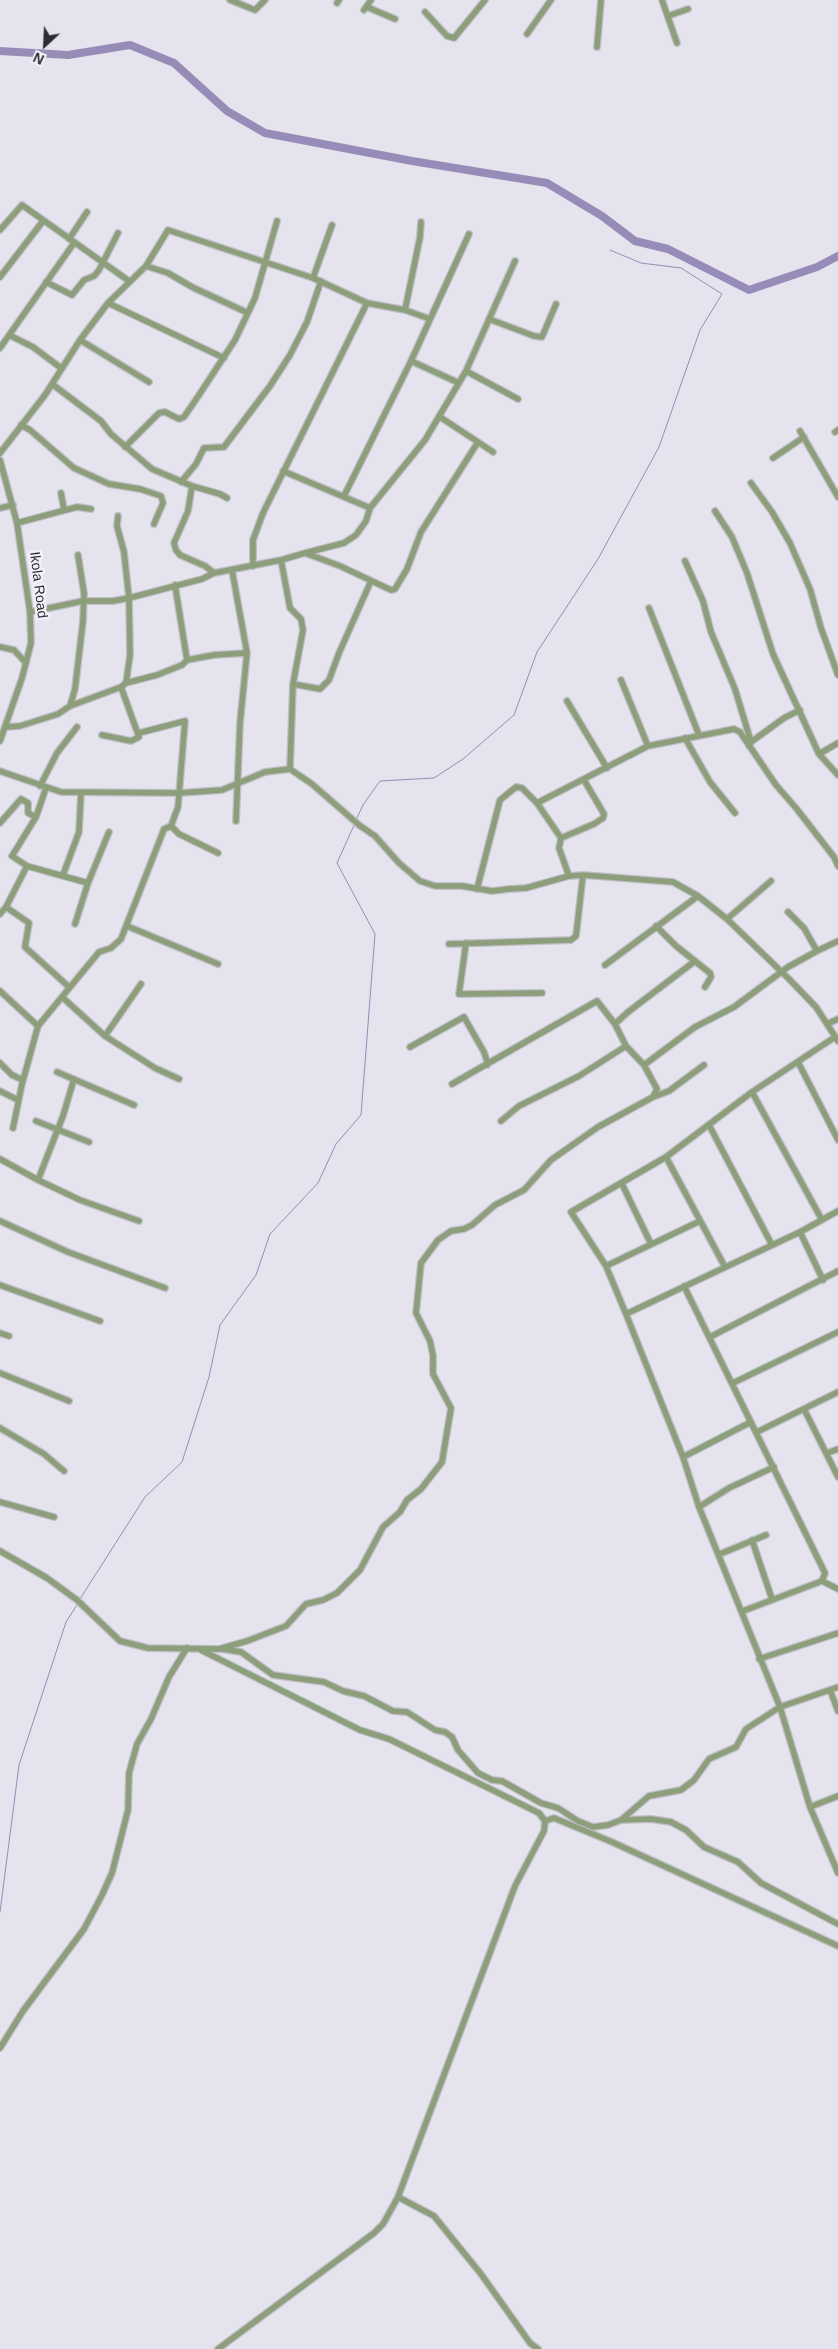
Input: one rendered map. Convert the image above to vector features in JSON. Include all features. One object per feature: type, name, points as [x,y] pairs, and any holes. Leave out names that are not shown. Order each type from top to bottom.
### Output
[{"type":"street","points":[[230,0],[255,10],[265,0]]},
{"type":"street","points":[[371,0],[365,9],[395,19]]},
{"type":"street","points":[[425,12],[447,36],[454,38],[485,0]]},
{"type":"street","points":[[527,34],[551,0]]},
{"type":"street","points":[[597,47],[601,0]]},
{"type":"street","points":[[662,0],[676,42]]},
{"type":"street","points":[[668,16],[688,9]]},
{"type":"street","points":[[0,230],[21,205],[129,281]]},
{"type":"street","points":[[0,348],[46,282],[72,241],[87,212]]},
{"type":"street","points":[[0,277],[43,221]]},
{"type":"street","points":[[125,446],[159,413],[165,412],[179,419],[184,417],[224,358],[255,298],[277,221]]},
{"type":"street","points":[[404,310],[420,237],[421,222]]},
{"type":"street","points":[[313,278],[332,225]]},
{"type":"street","points":[[0,453],[52,384],[80,340],[108,303],[146,266],[165,232],[170,230],[264,264],[313,278],[367,303],[404,310],[430,319]]},
{"type":"street","points":[[46,282],[72,295],[84,280],[94,276],[99,270],[118,233]]},
{"type":"street","points":[[344,496],[411,361],[469,234]]},
{"type":"street","points":[[30,612],[83,601],[113,601],[129,598],[202,579],[214,573],[282,560],[349,540],[356,535],[366,521],[370,508],[425,440],[440,417],[466,372],[515,261]]},
{"type":"street","points":[[146,266],[168,273],[192,287],[248,313]]},
{"type":"street","points":[[181,482],[196,464],[204,448],[224,448],[270,386],[290,355],[307,322],[321,281]]},
{"type":"street","points":[[108,303],[224,358]]},
{"type":"street","points":[[253,566],[253,540],[283,470],[367,303]]},
{"type":"street","points":[[489,319],[534,336],[542,337],[556,304]]},
{"type":"street","points":[[9,335],[33,347],[61,368]]},
{"type":"street","points":[[80,340],[149,382]]},
{"type":"street","points":[[411,361],[459,383]]},
{"type":"street","points":[[466,372],[518,399]]},
{"type":"street","points":[[52,384],[101,421],[125,446],[152,469],[181,482],[227,498]]},
{"type":"street","points":[[440,417],[493,452]]},
{"type":"street","points":[[21,425],[30,430],[74,468],[109,484],[140,489],[161,496],[163,503],[154,524]]},
{"type":"street","points":[[800,431],[838,497]]},
{"type":"street","points":[[773,458],[804,437]]},
{"type":"street","points":[[305,553],[391,590],[397,586],[407,569],[421,532],[478,442]]},
{"type":"street","name":"Ikola Road","points":[[0,460],[17,523],[30,612],[31,643],[0,741]]},
{"type":"street","points":[[283,470],[370,508]]},
{"type":"street","points":[[751,483],[772,512],[790,543],[810,589],[820,628],[838,675]]},
{"type":"street","points":[[192,486],[188,511],[174,543],[180,554],[205,566],[214,573]]},
{"type":"street","points":[[61,493],[64,510]]},
{"type":"street","points":[[0,508],[13,505]]},
{"type":"street","points":[[17,523],[77,507],[91,509]]},
{"type":"street","points":[[715,511],[732,537],[756,599],[773,654],[820,754],[838,774]]},
{"type":"street","points":[[102,735],[131,741],[139,737],[124,685],[130,655],[129,598],[124,552],[117,526],[118,516]]},
{"type":"street","points":[[70,706],[76,689],[83,601],[83,584],[78,555]]},
{"type":"street","points":[[282,560],[290,608],[301,619],[302,625],[293,684],[290,769]]},
{"type":"street","points":[[685,561],[703,601],[712,632],[736,688],[750,744]]},
{"type":"street","points":[[232,570],[247,653],[236,784],[236,821]]},
{"type":"street","points":[[293,684],[320,689],[330,680],[339,654],[371,581]]},
{"type":"street","points":[[175,585],[187,660]]},
{"type":"street","points":[[649,608],[699,735]]},
{"type":"street","points":[[0,647],[14,650],[26,663]]},
{"type":"street","points":[[5,727],[20,726],[58,714],[70,706],[124,685],[157,675],[182,665],[187,660],[214,655],[247,653]]},
{"type":"street","points":[[621,680],[648,746]]},
{"type":"street","points":[[567,701],[607,768]]},
{"type":"street","points":[[750,744],[784,718],[800,710]]},
{"type":"street","points":[[13,1128],[18,1100],[38,1026],[99,952],[116,944],[126,926],[164,829],[171,826],[178,807],[185,721],[139,733]]},
{"type":"street","points":[[76,727],[57,753],[43,787],[36,817],[12,856],[27,866],[88,882]]},
{"type":"street","points":[[537,803],[648,746],[734,729],[740,732],[750,744],[776,785],[836,856],[838,866]]},
{"type":"street","points":[[685,738],[710,782],[735,813]]},
{"type":"street","points":[[820,754],[838,743]]},
{"type":"street","points":[[0,771],[61,792],[180,793],[222,790],[265,772],[290,769],[312,784],[359,825],[375,836],[399,863],[420,881],[435,886],[492,891],[526,888],[569,876],[583,875],[673,882],[698,896],[727,919],[816,1007],[836,1039],[752,1092],[666,1157],[571,1212],[606,1266],[626,1314],[682,1454],[699,1507],[743,1611],[759,1658],[780,1708],[810,1807],[838,1872]]},
{"type":"street","points":[[561,838],[594,824],[603,818],[604,814],[584,780]]},
{"type":"street","points":[[477,889],[500,800],[519,786],[537,803],[561,838],[559,848],[569,876]]},
{"type":"street","points":[[63,875],[79,832],[81,793]]},
{"type":"street","points":[[0,823],[21,799],[28,803],[28,813],[36,817]]},
{"type":"street","points":[[171,826],[186,838],[218,853]]},
{"type":"street","points":[[75,924],[88,882],[109,832]]},
{"type":"street","points":[[0,914],[6,907],[27,866]]},
{"type":"street","points":[[448,944],[574,938],[576,936],[583,875]]},
{"type":"street","points":[[727,919],[771,881]]},
{"type":"street","points":[[605,965],[698,896]]},
{"type":"street","points":[[6,907],[29,923],[25,947],[69,987]]},
{"type":"street","points":[[788,912],[804,928],[817,951]]},
{"type":"street","points":[[126,926],[218,964]]},
{"type":"street","points":[[656,926],[676,946],[712,975],[705,988]]},
{"type":"street","points":[[644,1065],[696,1027],[734,1007],[780,971],[838,941]]},
{"type":"street","points":[[466,943],[459,994],[542,993]]},
{"type":"street","points":[[615,1024],[695,961]]},
{"type":"street","points":[[105,1036],[141,984]]},
{"type":"street","points":[[0,991],[38,1026]]},
{"type":"street","points":[[62,997],[105,1036],[155,1068],[179,1080]]},
{"type":"street","points":[[452,1084],[597,1001],[615,1024],[626,1046],[644,1065],[656,1089],[653,1097]]},
{"type":"street","points":[[410,1047],[464,1017],[488,1060],[487,1065]]},
{"type":"street","points":[[827,1024],[838,1019]]},
{"type":"street","points":[[501,1121],[519,1106],[579,1076],[626,1046]]},
{"type":"street","points":[[798,1062],[838,1140]]},
{"type":"street","points":[[0,1063],[12,1075],[23,1080]]},
{"type":"street","points":[[219,1649],[286,1626],[306,1604],[323,1600],[337,1593],[360,1570],[383,1527],[395,1517],[407,1500],[422,1489],[439,1468],[452,1408],[434,1374],[430,1341],[416,1313],[421,1263],[438,1240],[451,1231],[464,1230],[495,1205],[524,1190],[551,1160],[598,1127],[653,1097],[669,1092],[704,1065]]},
{"type":"street","points":[[57,1072],[134,1106]]},
{"type":"street","points":[[38,1180],[63,1116],[74,1079]]},
{"type":"street","points":[[0,1091],[18,1100]]},
{"type":"street","points":[[752,1092],[822,1220]]},
{"type":"street","points":[[36,1121],[89,1142]]},
{"type":"street","points":[[709,1125],[772,1245]]},
{"type":"street","points":[[666,1157],[725,1267]]},
{"type":"street","points":[[0,1159],[80,1200],[139,1221]]},
{"type":"street","points":[[622,1184],[651,1244]]},
{"type":"street","points":[[626,1314],[800,1232],[838,1211]]},
{"type":"street","points":[[0,1221],[68,1252],[165,1288]]},
{"type":"street","points":[[606,1266],[700,1221]]},
{"type":"street","points":[[800,1232],[823,1280]]},
{"type":"street","points":[[710,1337],[838,1271]]},
{"type":"street","points":[[0,1285],[100,1321]]},
{"type":"street","points":[[684,1286],[825,1573],[822,1581]]},
{"type":"street","points":[[733,1383],[838,1332]]},
{"type":"street","points":[[0,1333],[9,1336]]},
{"type":"street","points":[[0,1373],[68,1401]]},
{"type":"street","points":[[756,1432],[838,1392]]},
{"type":"street","points":[[804,1409],[838,1477]]},
{"type":"street","points":[[682,1454],[751,1422]]},
{"type":"street","points":[[0,1428],[44,1454],[64,1471]]},
{"type":"street","points":[[827,1453],[838,1449]]},
{"type":"street","points":[[699,1507],[729,1488],[774,1467]]},
{"type":"street","points":[[0,1502],[54,1517]]},
{"type":"street","points":[[720,1554],[766,1535]]},
{"type":"street","points":[[752,1540],[772,1599]]},
{"type":"street","points":[[0,1551],[47,1578],[77,1600],[120,1641],[148,1648],[219,1649],[241,1652],[273,1675],[324,1682],[343,1691],[364,1696],[393,1711],[407,1712],[435,1730],[445,1732],[452,1737],[458,1750],[478,1773],[492,1780],[502,1782],[541,1802],[558,1808],[578,1821],[593,1827],[608,1825],[621,1820],[651,1819],[671,1822],[686,1830],[704,1847],[738,1862],[761,1883],[838,1924]]},
{"type":"street","points":[[743,1611],[822,1581],[838,1589]]},
{"type":"street","points":[[759,1658],[838,1632]]},
{"type":"street","points":[[0,2048],[23,2011],[84,1929],[102,1895],[112,1873],[128,1810],[129,1773],[137,1744],[151,1719],[169,1677],[187,1648]]},
{"type":"street","points":[[197,1649],[360,1730],[389,1739],[539,1813],[545,1821],[544,1831],[515,1886],[398,2197],[383,2224],[374,2233],[218,2349]]},
{"type":"street","points":[[621,1820],[649,1796],[681,1790],[694,1780],[709,1759],[736,1747],[746,1729],[780,1708],[838,1687]]},
{"type":"street","points":[[830,1690],[838,1711]]},
{"type":"street","points":[[810,1807],[838,1796]]},
{"type":"street","points":[[545,1821],[554,1818],[612,1842],[838,1946]]},
{"type":"street","points":[[831,1855],[838,1852]]},
{"type":"street","points":[[398,2197],[434,2216],[481,2274],[530,2343],[538,2349]]},
{"type":"waterway","points":[[0,51],[68,55],[130,45],[174,63],[227,111],[265,133],[412,161],[547,183],[602,216],[635,241],[668,249],[749,290],[817,267],[838,256]]},
{"type":"waterway","points":[[356,820],[363,805],[380,781],[434,778],[463,759],[514,715],[537,652],[598,559],[659,447],[700,330],[722,294],[681,268],[641,263],[610,250]]},
{"type":"waterway","points":[[80,1599],[145,1497],[182,1462],[209,1377],[220,1325],[256,1275],[270,1234],[318,1183],[336,1144],[361,1115],[375,934],[337,863],[355,823]]},
{"type":"waterway","points":[[0,1912],[19,1765],[66,1622],[77,1605]]}]
